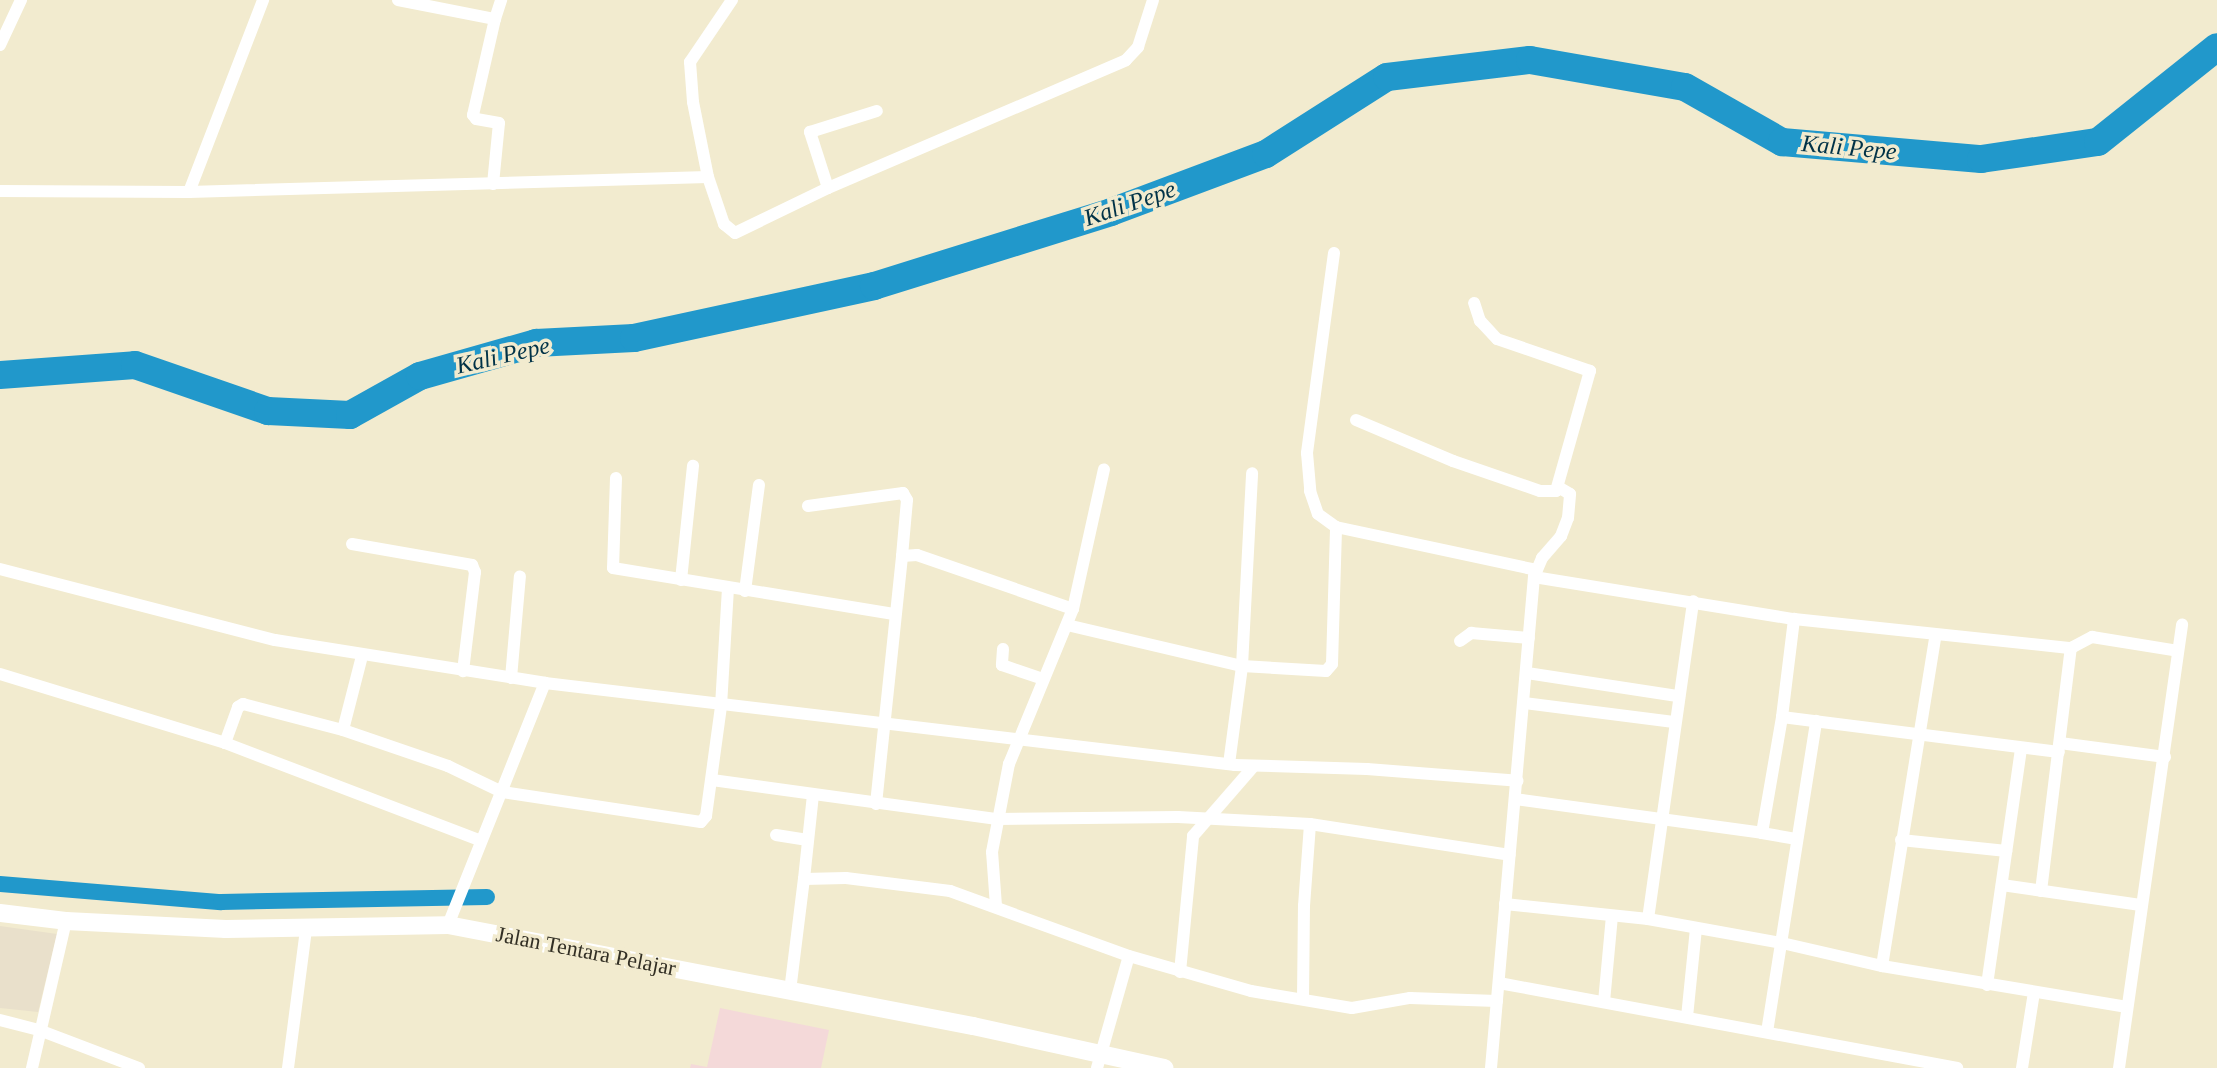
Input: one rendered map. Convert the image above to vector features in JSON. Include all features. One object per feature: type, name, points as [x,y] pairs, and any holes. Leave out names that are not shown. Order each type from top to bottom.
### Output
[{"type":"main road","name":"Jalan Tentara Pelajar","points":[[0,913],[66,921],[306,930],[448,925],[790,991],[1099,1060],[1164,1068]]},
{"type":"street","points":[[0,45],[21,0]]},
{"type":"street","points":[[189,192],[263,0]]},
{"type":"street","points":[[398,0],[495,19]]},
{"type":"street","points":[[493,184],[499,123],[476,119],[473,115],[501,0]]},
{"type":"street","points":[[732,0],[690,62],[693,102],[708,177],[724,224],[734,233],[828,188],[1126,60],[1138,47],[1153,0]]},
{"type":"street","points":[[828,188],[810,132],[877,111]]},
{"type":"street","points":[[0,191],[189,192],[708,177]]},
{"type":"street","points":[[1334,253],[1307,462],[1313,504],[1318,514],[1336,527],[1527,570],[1794,619],[2071,648],[2092,637],[2178,651]]},
{"type":"street","points":[[1356,420],[1418,448],[1540,491],[1551,493],[1560,488],[1590,371],[1497,339],[1480,321],[1474,303]]},
{"type":"street","points":[[681,580],[693,466]]},
{"type":"street","points":[[996,906],[992,877],[997,819],[1017,741],[1073,609],[1104,469]]},
{"type":"street","points":[[1180,972],[1193,836],[1198,819],[1240,765],[1252,473]]},
{"type":"street","points":[[616,478],[611,565],[681,580],[895,614]]},
{"type":"street","points":[[745,591],[759,485]]},
{"type":"street","points":[[1491,1068],[1527,673],[1527,570],[1565,528],[1571,499],[1570,494],[1560,488]]},
{"type":"street","points":[[808,506],[903,493],[907,500],[876,804]]},
{"type":"street","points":[[1067,625],[1242,666],[1330,668],[1336,527]]},
{"type":"street","points":[[352,544],[464,562],[474,567],[463,671]]},
{"type":"street","points":[[902,556],[917,555],[1073,609]]},
{"type":"street","points":[[0,569],[275,640],[545,683],[1240,765],[1367,769],[1518,781]]},
{"type":"street","points":[[511,678],[520,576]]},
{"type":"street","points":[[225,743],[238,707],[243,704],[343,730],[448,766],[502,792],[699,822],[706,816],[712,780],[721,706],[728,588]]},
{"type":"street","points":[[1648,919],[1677,696],[1693,601]]},
{"type":"street","points":[[1762,833],[1782,717],[1794,619]]},
{"type":"street","points":[[2119,1068],[2182,624]]},
{"type":"street","points":[[1460,641],[1471,633],[1529,638]]},
{"type":"street","points":[[1882,966],[1936,634]]},
{"type":"street","points":[[2041,891],[2071,648]]},
{"type":"street","points":[[1003,649],[1002,665],[1043,679]]},
{"type":"street","points":[[343,730],[362,656]]},
{"type":"street","points":[[1527,673],[1677,696]]},
{"type":"street","points":[[0,674],[225,743],[481,841]]},
{"type":"street","points":[[448,925],[545,683]]},
{"type":"street","points":[[1524,703],[1674,722]]},
{"type":"street","points":[[1782,717],[1920,732],[2021,748],[2060,747],[2165,757]]},
{"type":"street","points":[[1767,1032],[1816,721]]},
{"type":"street","points":[[1987,985],[2021,748]]},
{"type":"street","points":[[712,780],[997,819],[1198,819],[1310,824],[1510,855]]},
{"type":"street","points":[[790,991],[813,795]]},
{"type":"street","points":[[1515,799],[1795,839]]},
{"type":"street","points":[[1303,999],[1304,906],[1310,824]]},
{"type":"street","points":[[776,835],[808,840]]},
{"type":"street","points":[[1901,840],[2006,851]]},
{"type":"street","points":[[804,879],[846,878],[950,891],[1129,956],[1223,985],[1352,1008],[1410,998],[1497,1001]]},
{"type":"street","points":[[2002,885],[2141,905]]},
{"type":"street","points":[[1505,904],[1648,919],[1782,943],[1882,966],[2126,1007]]},
{"type":"street","points":[[1604,1002],[1612,916]]},
{"type":"street","points":[[32,1068],[66,921]]},
{"type":"street","points":[[1687,1017],[1696,928]]},
{"type":"street","points":[[288,1068],[306,930]]},
{"type":"street","points":[[1099,1060],[1129,956]]},
{"type":"street","points":[[1499,983],[1957,1068]]},
{"type":"street","points":[[2022,1068],[2034,992]]},
{"type":"street","points":[[0,1020],[39,1030],[124,1066],[139,1068]]},
{"type":"shaded area","points":[[0,926],[57,934],[38,1012],[0,1008]]},
{"type":"shaded area","points":[[720,1008],[829,1030],[821,1068],[690,1068],[691,1064],[707,1067]]},
{"type":"waterway","name":"Kali Pepe","points":[[0,375],[135,365],[268,411],[350,415],[420,376],[536,343],[634,338],[874,286],[1111,212],[1266,154],[1387,77],[1530,60],[1685,87],[1782,142],[1981,159],[2098,142],[2217,47]]},
{"type":"waterway","points":[[0,884],[221,902],[487,897]]}]
